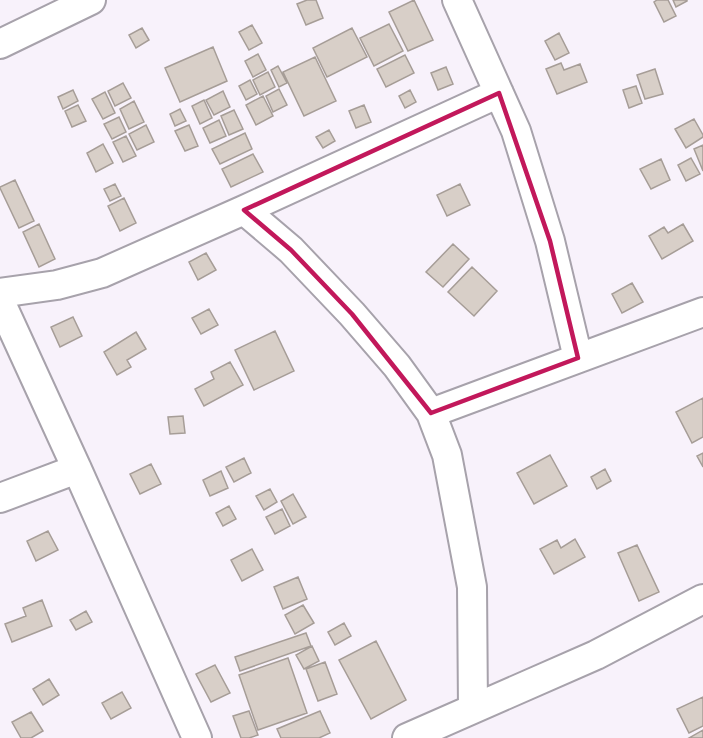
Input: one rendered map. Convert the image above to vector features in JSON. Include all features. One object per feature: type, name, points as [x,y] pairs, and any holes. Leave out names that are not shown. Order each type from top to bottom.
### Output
[{"type":"street","points":[[0,44],[91,0]]},
{"type":"street","points":[[458,0],[516,131],[550,241],[578,358]]},
{"type":"street","points":[[0,293],[57,285],[102,273],[499,93]]},
{"type":"street","points":[[244,210],[291,250],[352,314],[397,366],[431,413],[447,455],[472,587],[473,709]]},
{"type":"street","points":[[0,301],[197,738]]},
{"type":"street","points":[[431,413],[703,312]]},
{"type":"street","points":[[0,498],[77,469]]},
{"type":"street","points":[[407,738],[596,655],[703,599]]},
{"type":"highlighted area","points":[[499,93],[550,241],[578,358],[431,413],[352,314],[291,250],[244,210]]},
{"type":"building","points":[[307,0],[316,0],[323,18],[306,25],[297,4]]},
{"type":"building","points":[[414,0],[433,40],[408,51],[389,12]]},
{"type":"building","points":[[668,0],[676,16],[664,22],[654,2]]},
{"type":"building","points":[[673,0],[687,0],[687,1],[676,7]]},
{"type":"building","points":[[389,24],[403,51],[374,66],[360,38]]},
{"type":"building","points":[[252,25],[262,43],[249,50],[239,32]]},
{"type":"building","points":[[142,28],[149,40],[136,48],[129,35]]},
{"type":"building","points":[[352,28],[367,57],[327,77],[313,48]]},
{"type":"building","points":[[559,33],[569,53],[555,60],[545,41]]},
{"type":"building","points":[[213,47],[227,81],[180,102],[165,68]]},
{"type":"building","points":[[258,54],[266,70],[253,77],[245,61]]},
{"type":"building","points":[[405,55],[414,73],[386,87],[377,69]]},
{"type":"building","points":[[315,57],[336,101],[304,116],[283,72]]},
{"type":"building","points":[[561,63],[564,70],[580,64],[587,82],[557,94],[546,69]]},
{"type":"building","points":[[278,66],[287,83],[279,87],[271,70]]},
{"type":"building","points":[[446,67],[453,84],[438,90],[431,73]]},
{"type":"building","points":[[655,69],[663,94],[645,99],[637,75]]},
{"type":"building","points":[[268,72],[275,87],[260,95],[253,80]]},
{"type":"building","points":[[250,80],[257,94],[246,100],[239,86]]},
{"type":"building","points":[[123,83],[131,98],[115,106],[108,91]]},
{"type":"building","points":[[636,86],[642,103],[629,108],[623,90]]},
{"type":"building","points":[[279,89],[287,105],[273,112],[266,96]]},
{"type":"building","points":[[73,90],[78,101],[63,109],[58,97]]},
{"type":"building","points":[[410,90],[416,102],[405,108],[399,96]]},
{"type":"building","points":[[223,91],[230,107],[214,115],[206,100]]},
{"type":"building","points":[[105,92],[115,113],[103,119],[92,99]]},
{"type":"building","points":[[263,96],[273,116],[256,125],[246,105]]},
{"type":"building","points":[[204,100],[212,118],[200,124],[192,106]]},
{"type":"building","points":[[134,101],[144,122],[129,129],[120,109]]},
{"type":"building","points":[[78,105],[86,121],[72,127],[65,111]]},
{"type":"building","points":[[364,105],[371,122],[356,128],[349,111]]},
{"type":"building","points":[[180,109],[186,121],[175,126],[170,114]]},
{"type":"building","points":[[234,110],[243,129],[229,135],[221,116]]},
{"type":"building","points":[[119,117],[126,132],[112,139],[104,124]]},
{"type":"building","points":[[694,119],[703,137],[686,148],[675,129]]},
{"type":"building","points":[[219,120],[226,136],[210,143],[203,128]]},
{"type":"building","points":[[146,125],[154,142],[137,150],[129,134]]},
{"type":"building","points":[[189,125],[198,146],[185,151],[175,131]]},
{"type":"building","points":[[329,130],[335,141],[323,148],[316,137]]},
{"type":"building","points":[[245,133],[252,149],[220,164],[212,149]]},
{"type":"building","points":[[126,136],[136,156],[123,162],[113,142]]},
{"type":"building","points":[[103,144],[113,163],[96,172],[87,153]]},
{"type":"building","points":[[703,145],[703,171],[694,149]]},
{"type":"building","points":[[253,154],[263,172],[231,187],[222,169]]},
{"type":"building","points":[[691,158],[700,174],[686,181],[678,165]]},
{"type":"building","points":[[661,159],[670,180],[651,189],[640,169]]},
{"type":"building","points":[[15,180],[34,221],[19,228],[0,188]]},
{"type":"building","points":[[115,184],[121,196],[110,201],[104,189]]},
{"type":"building","points":[[460,184],[470,205],[447,216],[437,195]]},
{"type":"building","points":[[124,198],[136,223],[120,231],[108,206]]},
{"type":"building","points":[[39,224],[55,259],[39,267],[23,232]]},
{"type":"building","points":[[683,224],[693,241],[662,259],[649,236],[664,227],[668,233]]},
{"type":"building","points":[[453,244],[469,259],[443,287],[426,272]]},
{"type":"building","points":[[206,253],[216,270],[198,280],[189,262]]},
{"type":"building","points":[[472,267],[497,291],[474,316],[448,292]]},
{"type":"building","points":[[632,283],[643,302],[622,313],[612,294]]},
{"type":"building","points":[[209,309],[218,325],[201,334],[192,318]]},
{"type":"building","points":[[73,317],[82,336],[60,347],[51,327]]},
{"type":"building","points":[[275,331],[294,371],[254,390],[235,350]]},
{"type":"building","points":[[136,332],[146,349],[127,360],[131,367],[117,375],[104,352]]},
{"type":"building","points":[[230,362],[243,385],[204,406],[195,389],[214,379],[211,372]]},
{"type":"building","points":[[703,398],[703,437],[692,443],[676,412]]},
{"type":"building","points":[[183,416],[185,433],[170,434],[168,417]]},
{"type":"building","points":[[703,453],[703,467],[697,456]]},
{"type":"building","points":[[550,455],[567,486],[534,504],[517,473]]},
{"type":"building","points":[[244,458],[251,473],[234,482],[226,467]]},
{"type":"building","points":[[151,464],[161,484],[140,494],[130,474]]},
{"type":"building","points":[[605,469],[611,481],[597,489],[591,477]]},
{"type":"building","points":[[221,471],[228,488],[210,496],[203,480]]},
{"type":"building","points":[[270,489],[277,502],[264,510],[256,496]]},
{"type":"building","points":[[293,494],[306,517],[293,524],[281,501]]},
{"type":"building","points":[[229,506],[236,519],[223,526],[216,513]]},
{"type":"building","points":[[282,509],[290,526],[275,534],[266,517]]},
{"type":"building","points":[[48,531],[58,550],[36,561],[27,541]]},
{"type":"building","points":[[575,539],[585,557],[554,574],[540,549],[557,540],[561,548]]},
{"type":"building","points":[[637,545],[659,592],[639,601],[618,553]]},
{"type":"building","points":[[252,549],[263,570],[242,581],[231,560]]},
{"type":"building","points":[[298,577],[307,599],[283,609],[274,587]]},
{"type":"building","points":[[42,600],[52,626],[12,642],[5,624],[26,616],[23,608]]},
{"type":"building","points":[[303,605],[314,623],[295,634],[285,615]]},
{"type":"building","points":[[86,611],[92,622],[76,630],[70,620]]},
{"type":"building","points":[[344,623],[351,636],[335,645],[328,632]]},
{"type":"building","points":[[306,633],[311,646],[240,671],[235,657]]},
{"type":"building","points":[[376,641],[406,700],[371,719],[339,660]]},
{"type":"building","points":[[312,646],[319,661],[304,669],[296,655]]},
{"type":"building","points":[[288,658],[307,713],[258,730],[239,675]]},
{"type":"building","points":[[325,662],[337,694],[318,701],[306,669]]},
{"type":"building","points":[[215,665],[230,693],[211,702],[196,674]]},
{"type":"building","points":[[49,679],[59,695],[43,705],[33,689]]},
{"type":"building","points":[[122,692],[131,708],[111,719],[102,703]]},
{"type":"building","points":[[703,697],[703,726],[689,733],[677,709]]},
{"type":"building","points":[[249,711],[258,735],[241,738],[233,716]]},
{"type":"building","points":[[320,711],[330,733],[319,738],[281,738],[277,729]]},
{"type":"building","points":[[31,712],[43,731],[31,738],[21,738],[12,722]]},
{"type":"building","points":[[703,730],[703,738],[689,738]]}]
